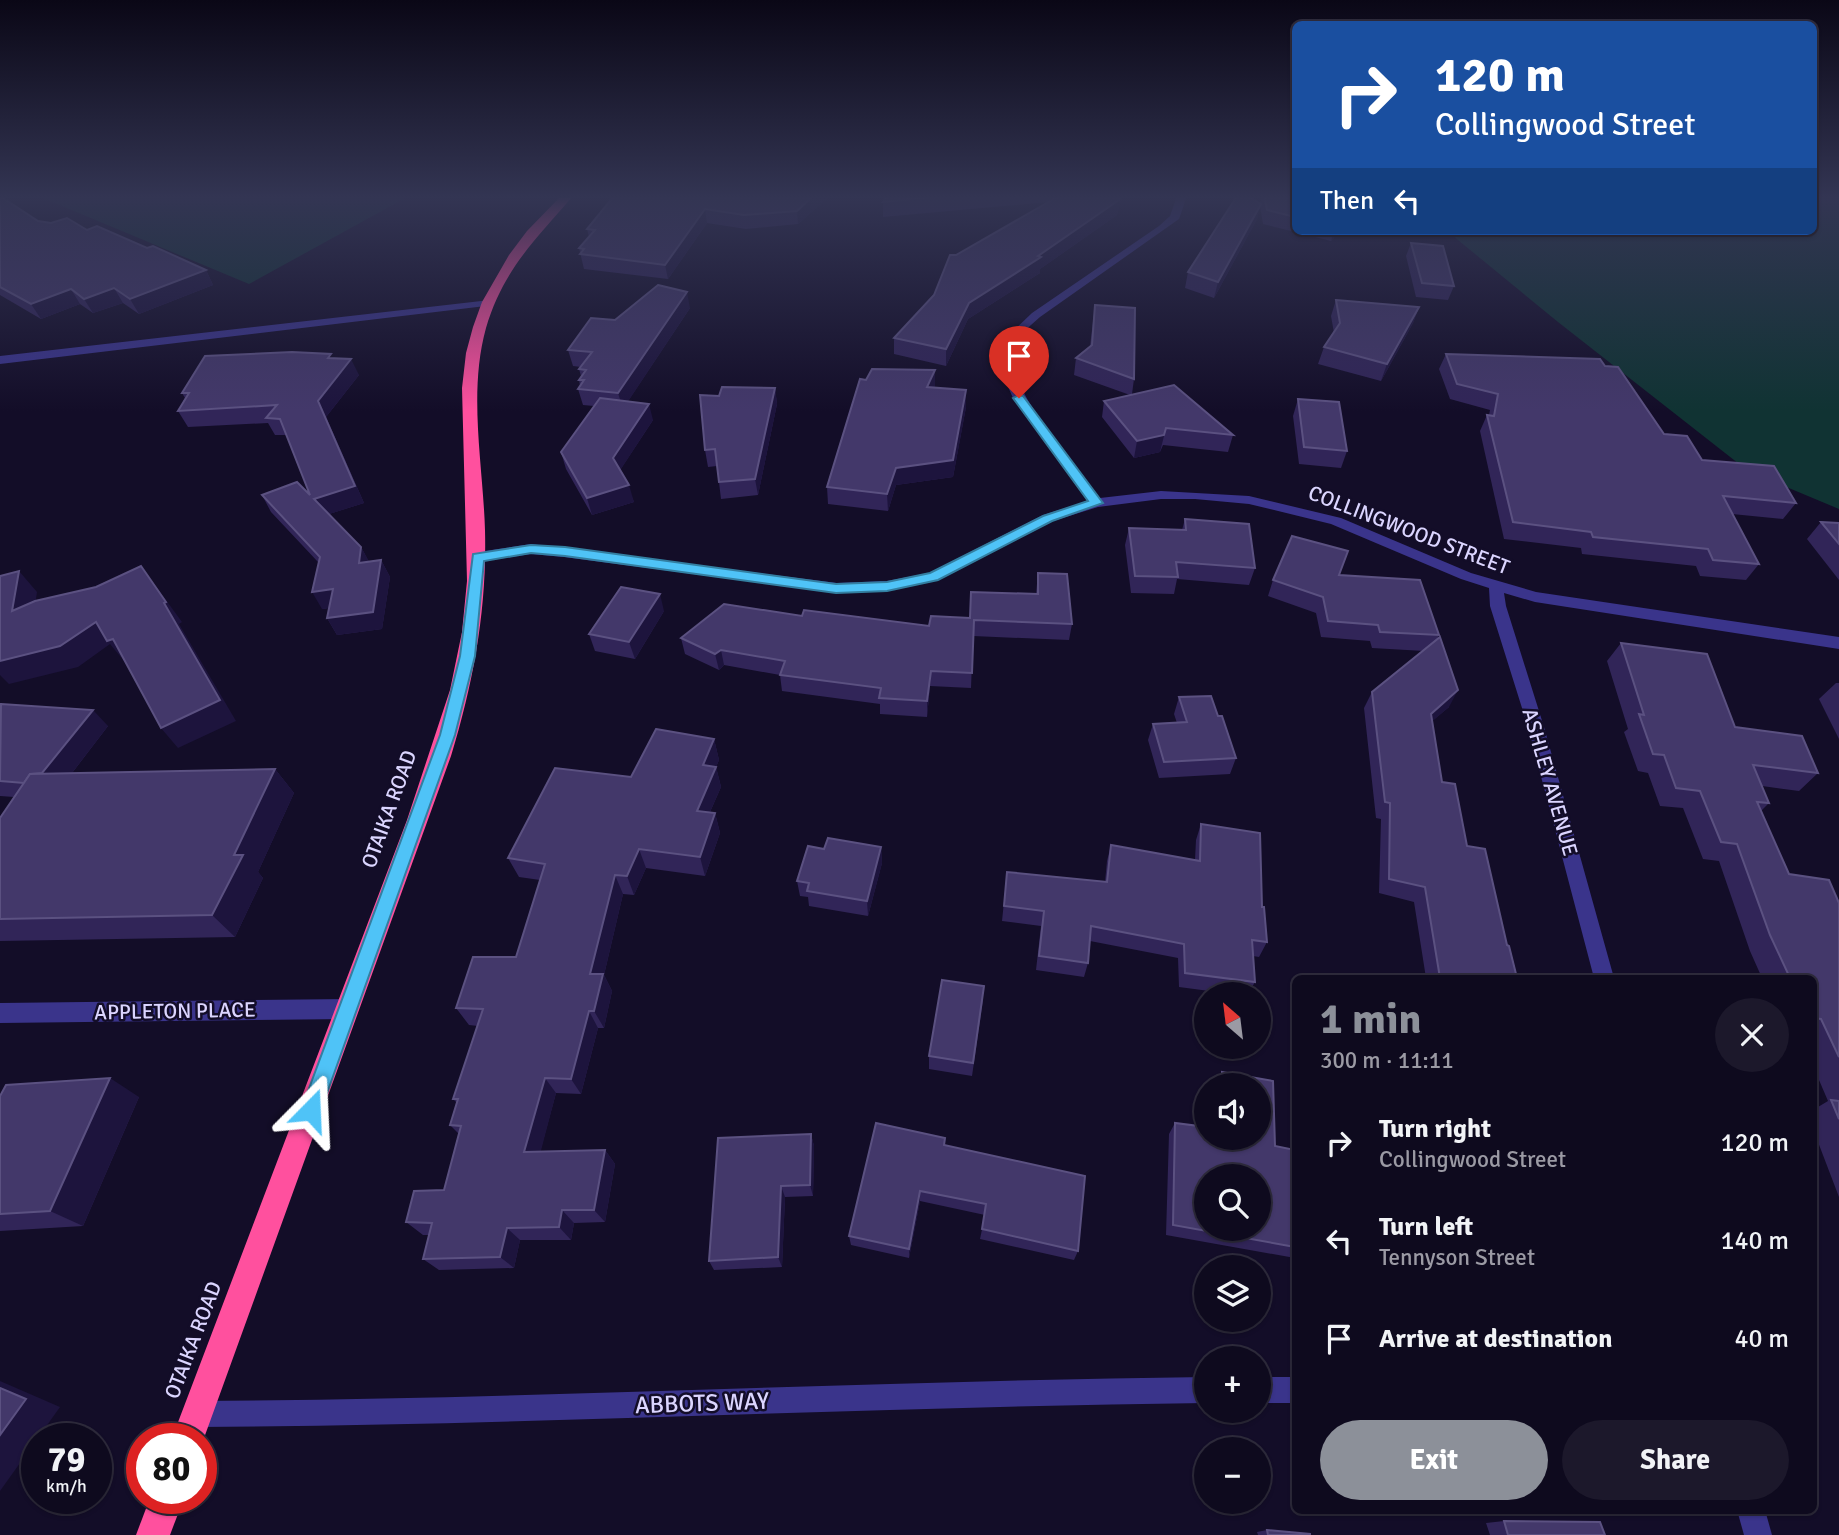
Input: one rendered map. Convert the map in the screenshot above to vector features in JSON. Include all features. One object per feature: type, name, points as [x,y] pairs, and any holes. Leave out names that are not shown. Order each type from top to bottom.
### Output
[{"type":"highway","name":"OTAIKA ROAD","points":[[194,1423],[349,1009],[447,735],[468,656],[478,557],[470,379],[478,340],[490,303],[510,268]]},
{"type":"highway","points":[[153,1535],[161,1514]]},
{"type":"street","points":[[1096,503],[1019,398],[1009,380],[1005,364],[1006,351],[1021,327],[1106,268]]},
{"type":"street","points":[[0,360],[490,303]]},
{"type":"street","name":"COLLINGWOOD STREET","points":[[478,557],[531,549],[836,588],[863,589],[933,577],[1048,519],[1096,503],[1183,495],[1224,497],[1276,505],[1336,520],[1432,563],[1496,586],[1564,604],[1839,643]]},
{"type":"street","name":"ASHLEY AVENUE","points":[[1496,586],[1498,606],[1536,727],[1603,975]]},
{"type":"street","name":"APPLETON PLACE","points":[[0,1013],[349,1009]]},
{"type":"street","name":"ABBOTS WAY","points":[[217,1425],[641,1405],[1061,1390],[1194,1390]]},
{"type":"street","points":[[1271,1390],[1292,1390]]},
{"type":"street","points":[[1752,1514],[1758,1535]]},
{"type":"green space","points":[[210,268],[279,268],[249,284]]},
{"type":"green space","points":[[1492,268],[1839,268],[1839,509],[1748,471]]},
{"type":"building","points":[[0,268],[201,268],[206,270],[130,299],[114,288],[84,299],[71,289],[31,304],[0,287]]},
{"type":"building","points":[[945,268],[1024,268],[969,303],[946,349],[894,338],[934,295]]},
{"type":"building","points":[[1191,268],[1226,268],[1218,282],[1188,272]]},
{"type":"building","points":[[1418,268],[1449,268],[1454,286],[1422,283]]},
{"type":"building","points":[[658,285],[687,292],[618,393],[578,389],[584,380],[579,380],[586,370],[579,369],[592,352],[568,350],[591,318],[615,320]]},
{"type":"building","points":[[1336,300],[1419,307],[1387,364],[1324,347],[1340,323]]},
{"type":"building","points":[[1095,305],[1135,308],[1134,379],[1076,358],[1092,345]]},
{"type":"building","points":[[292,352],[331,354],[328,358],[351,359],[318,401],[355,486],[314,499],[361,547],[359,563],[381,560],[373,612],[327,618],[333,589],[312,592],[320,557],[262,495],[297,482],[310,495],[280,419],[266,418],[277,405],[178,411],[189,393],[182,393],[205,356]]},
{"type":"building","points":[[1446,354],[1600,359],[1605,366],[1618,367],[1664,434],[1687,436],[1702,460],[1774,466],[1796,503],[1723,496],[1759,564],[1713,560],[1708,549],[1593,537],[1591,532],[1513,522],[1487,415],[1494,416],[1498,394],[1457,384]]},
{"type":"building","points":[[872,369],[935,370],[927,387],[966,390],[953,460],[896,468],[887,494],[827,487],[860,379],[866,380]]},
{"type":"building","points":[[1174,385],[1233,435],[1166,428],[1164,435],[1137,441],[1104,401]]},
{"type":"building","points":[[722,387],[775,388],[755,479],[719,482],[715,449],[705,450],[700,395],[719,396]]},
{"type":"building","points":[[600,398],[649,404],[613,458],[629,485],[587,498],[561,452]]},
{"type":"building","points":[[1298,399],[1339,402],[1347,451],[1304,447]]},
{"type":"building","points":[[1185,519],[1249,524],[1255,568],[1176,562],[1178,577],[1135,576],[1129,528],[1186,530]]},
{"type":"building","points":[[1821,522],[1839,523],[1839,544]]},
{"type":"building","points":[[1292,536],[1348,551],[1339,575],[1420,580],[1439,635],[1380,632],[1378,625],[1328,621],[1323,597],[1273,580]]},
{"type":"building","points":[[141,566],[166,602],[164,603],[220,700],[161,728],[113,639],[107,641],[96,622],[60,646],[0,661],[0,576],[19,571],[12,611],[35,601],[96,587]]},
{"type":"building","points":[[1038,573],[1067,574],[1072,624],[974,620],[972,673],[931,671],[927,701],[879,698],[881,688],[780,675],[785,661],[721,650],[715,654],[681,638],[724,604],[802,616],[804,610],[929,626],[931,616],[970,618],[971,592],[1038,594]]},
{"type":"building","points":[[621,587],[660,594],[629,642],[589,634]]},
{"type":"building","points":[[1440,637],[1458,690],[1431,714],[1442,782],[1455,784],[1467,846],[1485,849],[1516,975],[1440,975],[1425,887],[1389,879],[1390,803],[1385,802],[1372,692]]},
{"type":"building","points":[[1621,643],[1707,654],[1735,727],[1802,736],[1818,773],[1753,765],[1769,803],[1757,802],[1789,874],[1829,880],[1839,903],[1839,1057],[1821,1019],[1817,1018],[1817,975],[1789,975],[1770,935],[1737,844],[1721,842],[1700,791],[1676,788],[1664,755],[1653,754],[1639,714],[1644,715]]},
{"type":"building","points":[[1211,696],[1218,716],[1222,716],[1236,758],[1164,762],[1153,724],[1187,722],[1179,697]]},
{"type":"building","points":[[1,704],[93,710],[42,773],[30,774],[24,783],[0,781]]},
{"type":"building","points":[[656,729],[714,739],[703,765],[716,767],[697,811],[715,813],[700,857],[639,849],[627,876],[615,875],[590,974],[603,974],[594,1011],[589,1011],[571,1079],[545,1078],[524,1152],[605,1150],[594,1210],[562,1210],[559,1227],[507,1228],[500,1257],[423,1259],[432,1223],[406,1222],[414,1191],[444,1190],[461,1126],[450,1125],[458,1099],[453,1099],[483,1009],[456,1008],[473,957],[516,957],[545,864],[508,858],[555,768],[631,777]]},
{"type":"building","points":[[275,769],[234,855],[243,855],[212,915],[0,919],[0,818],[30,774]]},
{"type":"building","points":[[1201,824],[1260,833],[1262,907],[1267,942],[1252,940],[1255,982],[1185,973],[1184,944],[1091,926],[1088,963],[1039,956],[1044,911],[1004,906],[1007,872],[1107,882],[1111,845],[1200,861]]},
{"type":"building","points":[[828,838],[881,847],[867,901],[807,891],[809,883],[797,881],[808,846],[824,849]]},
{"type":"building","points":[[942,980],[984,986],[973,1063],[929,1056]]},
{"type":"building","points":[[110,1078],[50,1211],[0,1214],[0,1096],[6,1085]]},
{"type":"building","points":[[1273,1081],[1275,1146],[1292,1149],[1292,1246],[1262,1241],[1271,1241],[1271,1164],[1194,1164],[1194,1229],[1173,1225],[1175,1123],[1194,1125],[1194,1150],[1271,1150]]},
{"type":"building","points":[[1831,1100],[1839,1101],[1839,1119]]},
{"type":"building","points":[[876,1123],[945,1138],[944,1145],[1085,1176],[1078,1251],[982,1229],[986,1204],[920,1191],[909,1249],[849,1236]]},
{"type":"building","points":[[811,1134],[810,1185],[781,1186],[778,1257],[709,1261],[718,1138]]},
{"type":"building","points":[[0,1388],[26,1399],[0,1435]]},
{"type":"building","points":[[1504,1521],[1600,1522],[1605,1535],[1508,1535]]},
{"type":"building","points":[[1267,1530],[1310,1534],[1310,1535],[1268,1535]]},
{"type":"route","points":[[311,1110],[447,735],[468,656],[478,557],[531,549],[836,588],[863,589],[933,577],[964,564],[1048,519],[1096,503],[1019,398]]}]
